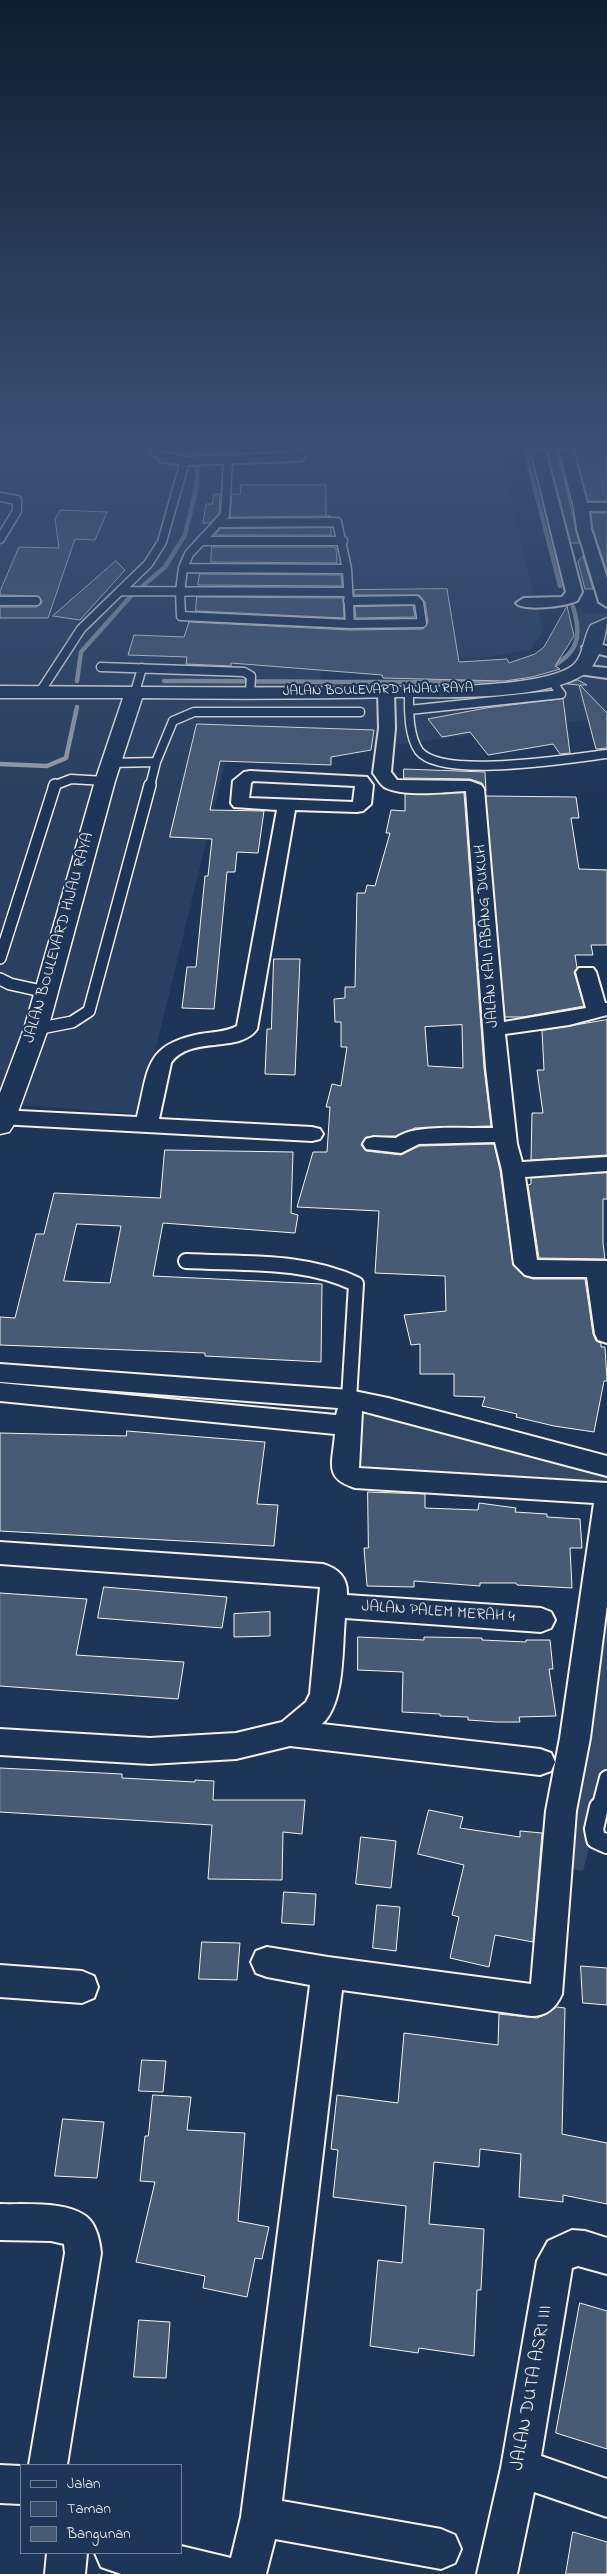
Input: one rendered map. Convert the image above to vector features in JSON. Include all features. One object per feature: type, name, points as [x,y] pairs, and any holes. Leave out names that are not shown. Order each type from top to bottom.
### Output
[{"type":"street","points":[[524,603],[565,601],[572,598],[574,592],[568,570]]},
{"type":"street","points":[[597,570],[607,602]]},
{"type":"street","points":[[578,670],[601,638]]},
{"type":"street","points":[[578,670],[607,673]]},
{"type":"street","name":"JALAN BOULEVARD HIJAU RAYA","points":[[0,692],[98,692],[138,680],[251,684],[283,702],[386,692],[409,701],[523,686],[551,680],[578,670]]},
{"type":"street","name":"JALAN BOULEVARD HIJAU RAYA","points":[[1,1120],[36,1029],[108,772],[138,680]]},
{"type":"street","name":"JALAN KALI ABANG DUKUH","points":[[386,692],[387,728],[382,773],[386,780],[403,787],[470,786],[475,789],[497,1068],[505,1135],[528,1267],[603,1269]]},
{"type":"street","points":[[250,776],[358,781],[364,785],[362,804],[357,807],[287,806],[240,803],[242,780],[250,776]]},
{"type":"street","points":[[146,1126],[161,1063],[165,1056],[195,1040],[238,1034],[247,1028],[287,806]]},
{"type":"street","points":[[495,1029],[569,1019],[602,1010],[586,972]]},
{"type":"street","points":[[1,1120],[312,1134]]},
{"type":"street","points":[[374,1144],[401,1146],[410,1139],[419,1137],[505,1135]]},
{"type":"street","points":[[512,1170],[607,1164]]},
{"type":"street","points":[[603,1269],[607,1334]]},
{"type":"street","points":[[0,1373],[349,1399],[388,1407],[607,1466]]},
{"type":"street","points":[[0,1392],[348,1426]]},
{"type":"street","points":[[349,1399],[345,1473],[355,1478],[607,1493]]},
{"type":"street","points":[[267,1962],[328,1973],[531,2000],[538,2000],[546,1994],[561,1811],[574,1738],[607,1503]]},
{"type":"street","points":[[0,1553],[323,1575],[331,1580],[334,1586],[334,1606],[324,1694],[317,1710],[290,1733]]},
{"type":"street","name":"JALAN PALEM MERAH 4","points":[[334,1606],[541,1620]]},
{"type":"street","points":[[0,1742],[159,1750],[236,1746],[290,1733],[540,1762]]},
{"type":"street","points":[[243,2574],[248,2569],[261,2517],[328,1973]]},
{"type":"street","points":[[0,1980],[82,1987]]},
{"type":"street","points":[[0,2222],[66,2224],[78,2232],[82,2240],[83,2253],[48,2464]]},
{"type":"street","name":"JALAN DUTA ASRI III","points":[[497,2574],[520,2468],[555,2261],[566,2248],[574,2246],[607,2256]]},
{"type":"street","points":[[520,2468],[607,2498]]},
{"type":"street","points":[[0,2484],[20,2486]]},
{"type":"street","points":[[261,2517],[441,2549]]},
{"type":"street","points":[[65,2574],[67,2554]]},
{"type":"street","points":[[119,2554],[221,2574]]},
{"type":"lane","points":[[46,692],[81,628],[140,570]]},
{"type":"lane","points":[[183,570],[180,592],[181,614],[183,617],[350,624],[422,623],[419,603],[416,600],[348,602]]},
{"type":"lane","points":[[347,570],[350,624]]},
{"type":"lane","points":[[120,591],[347,592]]},
{"type":"lane","points":[[0,601],[36,601]]},
{"type":"lane","points":[[101,666],[138,680],[244,672],[251,684]]},
{"type":"lane","points":[[409,701],[410,725],[419,750],[425,756],[436,761],[479,766],[607,754]]},
{"type":"lane","points":[[36,1029],[72,1022],[89,1011],[156,762],[173,721],[183,715],[194,712],[283,702],[360,712]]},
{"type":"lane","points":[[0,958],[53,786],[62,780],[156,762]]},
{"type":"lane","points":[[0,980],[46,992]]},
{"type":"lane","points":[[186,1261],[318,1269],[343,1276],[356,1284],[358,1294],[349,1399]]},
{"type":"lane","points":[[607,1778],[594,1829],[596,1839],[607,1844]]},
{"type":"shaded area","points":[[0,570],[528,570],[543,631],[530,650],[484,658],[325,656],[316,696],[495,694],[594,675],[576,648],[573,613],[607,613],[607,717],[379,747],[230,743],[140,1114],[0,1104]]},
{"type":"green space","points":[[349,1399],[607,1466],[607,1493],[345,1470]]},
{"type":"green space","points":[[607,1503],[607,1779],[583,1871],[556,1866]]},
{"type":"building","points":[[9,570],[64,570],[48,618],[0,618],[0,607],[36,607],[42,601],[39,596],[0,595]]},
{"type":"building","points":[[106,570],[125,570],[80,620],[53,616]]},
{"type":"building","points":[[580,570],[587,570],[593,589],[585,589]]},
{"type":"building","points":[[200,574],[341,575],[342,586],[198,585]]},
{"type":"building","points":[[447,589],[459,662],[507,659],[509,663],[535,654],[544,647],[567,606],[574,636],[555,666],[560,669],[532,677],[505,681],[383,678],[382,675],[231,663],[231,666],[186,664],[187,657],[128,655],[134,635],[184,637],[189,622],[350,630],[423,629],[428,622],[425,602],[419,595],[354,595],[354,590]]},
{"type":"building","points":[[197,597],[343,598],[344,618],[196,611]]},
{"type":"building","points":[[413,606],[415,617],[356,618],[355,607]]},
{"type":"building","points":[[578,680],[587,685],[580,685],[607,713],[607,748],[596,749],[579,685],[567,684]]},
{"type":"building","points":[[563,699],[570,753],[560,754],[553,744],[488,755],[470,732],[442,737],[428,719],[486,708]]},
{"type":"building","points":[[197,724],[374,730],[371,750],[331,757],[331,765],[220,761],[210,810],[264,811],[258,853],[237,852],[235,872],[227,872],[214,1009],[182,1008],[187,967],[196,967],[205,876],[208,876],[212,839],[170,837]]},
{"type":"building","points":[[404,769],[485,772],[486,791],[482,783],[470,779],[404,778]]},
{"type":"building","points":[[464,793],[484,1068],[491,1126],[415,1128],[396,1136],[366,1137],[361,1145],[366,1151],[401,1155],[419,1146],[494,1144],[500,1170],[513,1265],[524,1276],[533,1279],[585,1279],[593,1334],[596,1341],[601,1343],[601,1347],[605,1347],[607,1381],[604,1381],[594,1432],[554,1426],[516,1417],[517,1414],[482,1406],[485,1397],[454,1396],[454,1374],[420,1374],[420,1344],[411,1345],[404,1315],[446,1311],[445,1276],[375,1273],[379,1211],[297,1207],[313,1152],[327,1152],[330,1107],[326,1107],[332,1084],[341,1086],[347,1047],[341,1047],[341,1022],[335,1022],[334,999],[345,998],[345,987],[355,987],[357,893],[365,893],[367,885],[375,886],[390,833],[386,833],[391,810],[405,811],[405,794]],"holes":[[[462,1025],[463,1068],[428,1066],[425,1027]]]},
{"type":"building","points":[[486,796],[576,797],[579,818],[571,818],[579,869],[607,870],[607,945],[591,945],[593,955],[575,955],[577,968],[574,972],[584,1006],[523,1017],[505,1017]]},
{"type":"building","points":[[274,959],[300,959],[295,1075],[265,1074],[267,1029],[271,1029]]},
{"type":"building","points":[[607,1020],[607,1155],[531,1160],[532,1113],[543,1113],[537,1070],[544,1070],[542,1031]]},
{"type":"building","points":[[165,1150],[293,1152],[291,1213],[298,1215],[295,1233],[163,1223],[153,1276],[322,1284],[321,1362],[205,1356],[205,1353],[0,1345],[0,1317],[15,1318],[36,1234],[44,1234],[54,1193],[160,1198]],"holes":[[[77,1224],[121,1226],[110,1283],[64,1281]]]},
{"type":"building","points":[[607,1173],[607,1199],[603,1199],[605,1259],[539,1258],[528,1185],[531,1184],[531,1178]]},
{"type":"building","points":[[127,1431],[265,1442],[257,1504],[278,1505],[274,1546],[0,1531],[0,1433],[126,1436]]},
{"type":"building","points":[[368,1492],[425,1494],[425,1508],[478,1510],[479,1503],[516,1508],[515,1512],[547,1514],[547,1517],[580,1519],[582,1548],[570,1548],[572,1588],[517,1585],[516,1583],[480,1583],[480,1586],[414,1581],[414,1587],[367,1586],[364,1548],[368,1548]]},
{"type":"building","points":[[104,1587],[227,1597],[222,1628],[98,1618]]},
{"type":"building","points":[[0,1593],[87,1599],[76,1655],[184,1662],[178,1699],[0,1686]]},
{"type":"building","points":[[270,1612],[270,1636],[234,1637],[234,1614]]},
{"type":"building","points":[[358,1637],[424,1640],[424,1637],[482,1638],[482,1640],[526,1642],[526,1640],[550,1640],[553,1669],[549,1669],[556,1716],[519,1717],[520,1722],[497,1722],[468,1720],[468,1717],[440,1716],[440,1714],[402,1712],[403,1672],[358,1670]]},
{"type":"building","points":[[0,1768],[122,1774],[122,1778],[195,1782],[195,1780],[214,1781],[213,1800],[305,1800],[302,1834],[283,1832],[282,1880],[208,1879],[212,1825],[0,1812]]},
{"type":"building","points":[[429,1810],[463,1817],[460,1828],[520,1837],[520,1831],[542,1833],[533,1942],[495,1935],[489,1967],[450,1958],[459,1917],[452,1915],[464,1865],[418,1854]]},
{"type":"building","points":[[361,1837],[396,1841],[391,1888],[356,1884]]},
{"type":"building","points":[[284,1892],[316,1894],[314,1925],[282,1923]]},
{"type":"building","points":[[377,1905],[400,1907],[396,1951],[373,1948]]},
{"type":"building","points":[[202,1942],[240,1943],[237,1980],[199,1979]]},
{"type":"building","points":[[581,1966],[607,1968],[607,2005],[583,2003]]},
{"type":"building","points":[[557,2007],[565,2008],[562,2134],[607,2143],[607,2204],[563,2195],[563,2202],[519,2197],[521,2154],[480,2149],[479,2167],[434,2162],[429,2224],[484,2229],[481,2290],[477,2290],[474,2356],[419,2348],[418,2353],[370,2346],[378,2260],[402,2263],[406,2206],[333,2197],[338,2150],[331,2149],[337,2095],[398,2103],[404,2033],[498,2045],[499,2014],[537,2018]]},
{"type":"building","points":[[142,2060],[166,2061],[163,2092],[139,2091]]},
{"type":"building","points":[[153,2095],[191,2097],[187,2130],[245,2133],[238,2221],[269,2227],[262,2259],[255,2258],[247,2297],[203,2288],[205,2276],[136,2262],[155,2182],[140,2181],[145,2136],[148,2136]]},
{"type":"building","points":[[63,2119],[104,2122],[97,2178],[55,2176]]},
{"type":"building","points":[[580,2303],[607,2311],[607,2449],[556,2433]]},
{"type":"building","points":[[139,2320],[170,2322],[166,2378],[134,2377]]},
{"type":"building","points":[[573,2532],[607,2542],[607,2574],[566,2574]]},
{"type":"waterway","points":[[77,681],[81,652],[131,596],[161,570]]},
{"type":"waterway","points":[[556,570],[560,586]]},
{"type":"waterway","points":[[547,669],[565,658],[575,644],[577,628],[573,607]]},
{"type":"waterway","points":[[164,681],[415,682],[498,680]]},
{"type":"waterway","points":[[0,764],[47,766],[66,758],[77,707]]}]
